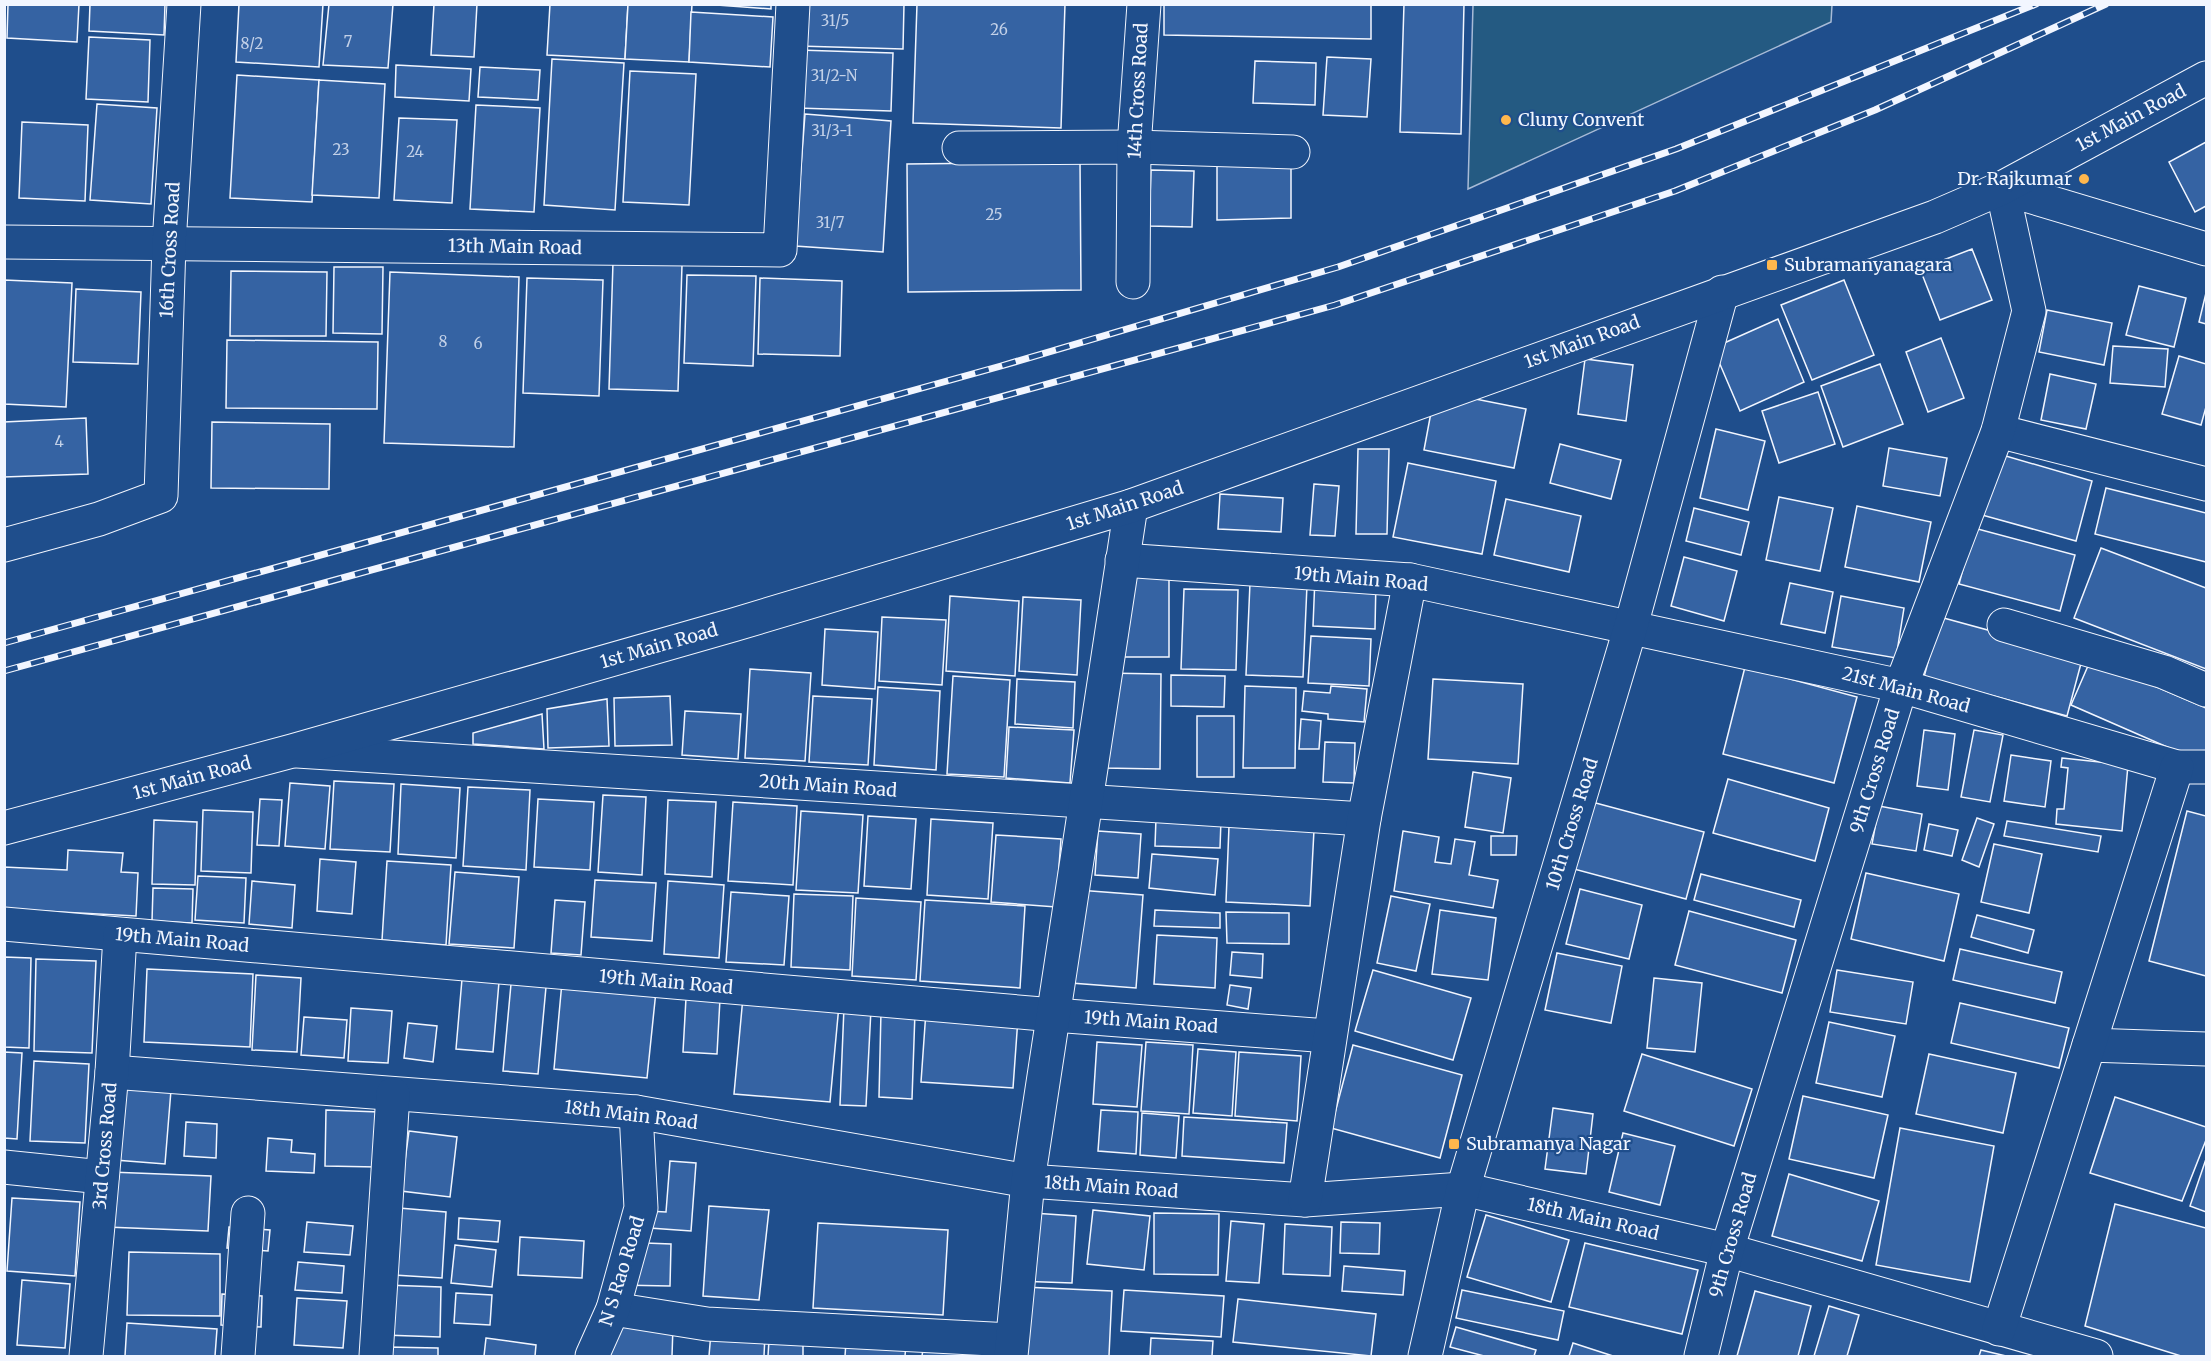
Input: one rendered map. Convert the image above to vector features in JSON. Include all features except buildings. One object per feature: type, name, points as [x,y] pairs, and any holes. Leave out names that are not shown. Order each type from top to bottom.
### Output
[{"type":"street","name":"16th Cross Road","points":[[4,545],[99,519],[161,496],[169,244],[184,4]]},
{"type":"street","name":"13th Main Road","points":[[4,242],[780,250],[793,4]]},
{"type":"street","name":"14th Cross Road","points":[[1133,282],[1134,162],[1144,4]]},
{"type":"street","name":"1st Main Road","points":[[4,828],[292,751],[745,621],[1131,506],[1924,220],[2002,188],[2206,78]]},
{"type":"street","points":[[959,148],[1134,162],[1293,152]]},
{"type":"street","points":[[2002,188],[2206,249]]},
{"type":"street","name":"9th Cross Road","points":[[1701,1356],[1727,1250],[1901,686],[1998,431],[2029,311],[2002,188]]},
{"type":"street","name":"10th Cross Road","points":[[1425,1356],[1463,1189],[1631,627],[1722,292]]},
{"type":"street","points":[[1998,431],[2206,484]]},
{"type":"street","points":[[613,1309],[707,1324],[1011,1348],[1028,1181],[1131,506]]},
{"type":"street","name":"19th Main Road","points":[[1122,560],[1410,580],[1631,627]]},
{"type":"street","points":[[1305,1200],[1328,1036],[1364,819],[1410,580]]},
{"type":"street","points":[[2004,625],[2164,672],[2206,690]]},
{"type":"street","name":"21st Main Road","points":[[1631,627],[1901,686],[2192,767]]},
{"type":"street","name":"20th Main Road","points":[[292,751],[1364,819]]},
{"type":"street","points":[[1999,1329],[2089,1045],[2192,767]]},
{"type":"street","name":"19th Main Road","points":[[4,924],[1054,1015],[1328,1036]]},
{"type":"street","name":"3rd Cross Road","points":[[86,1356],[112,1072],[120,935]]},
{"type":"street","points":[[2089,1045],[2206,1049]]},
{"type":"street","name":"18th Main Road","points":[[112,1072],[636,1112],[1028,1181],[1305,1200],[1463,1189],[1727,1250],[2096,1356]]},
{"type":"street","points":[[376,1356],[393,1094]]},
{"type":"street","name":"N S Rao Road","points":[[592,1356],[613,1309],[642,1208],[636,1112]]},
{"type":"street","points":[[4,1167],[102,1177]]},
{"type":"street","points":[[238,1356],[248,1213]]},
{"type":"shaded area","name":"Cluny Convent","points":[[1832,4],[1831,22],[1468,189],[1473,5]]},
{"type":"railway","points":[[4,643],[1001,366],[1338,267],[1676,149],[2036,4]]},
{"type":"railway","points":[[4,671],[1335,305],[1675,191],[1875,110],[2106,4]]},
{"type":"place","name":"Cluny Convent","points":[[1506,120]]},
{"type":"place","name":"Dr. Rajkumar","points":[[2084,179]]},
{"type":"place","name":"Subramanyanagara","points":[[1772,265]]},
{"type":"place","name":"Subramanya Nagar","points":[[1454,1144]]}]
